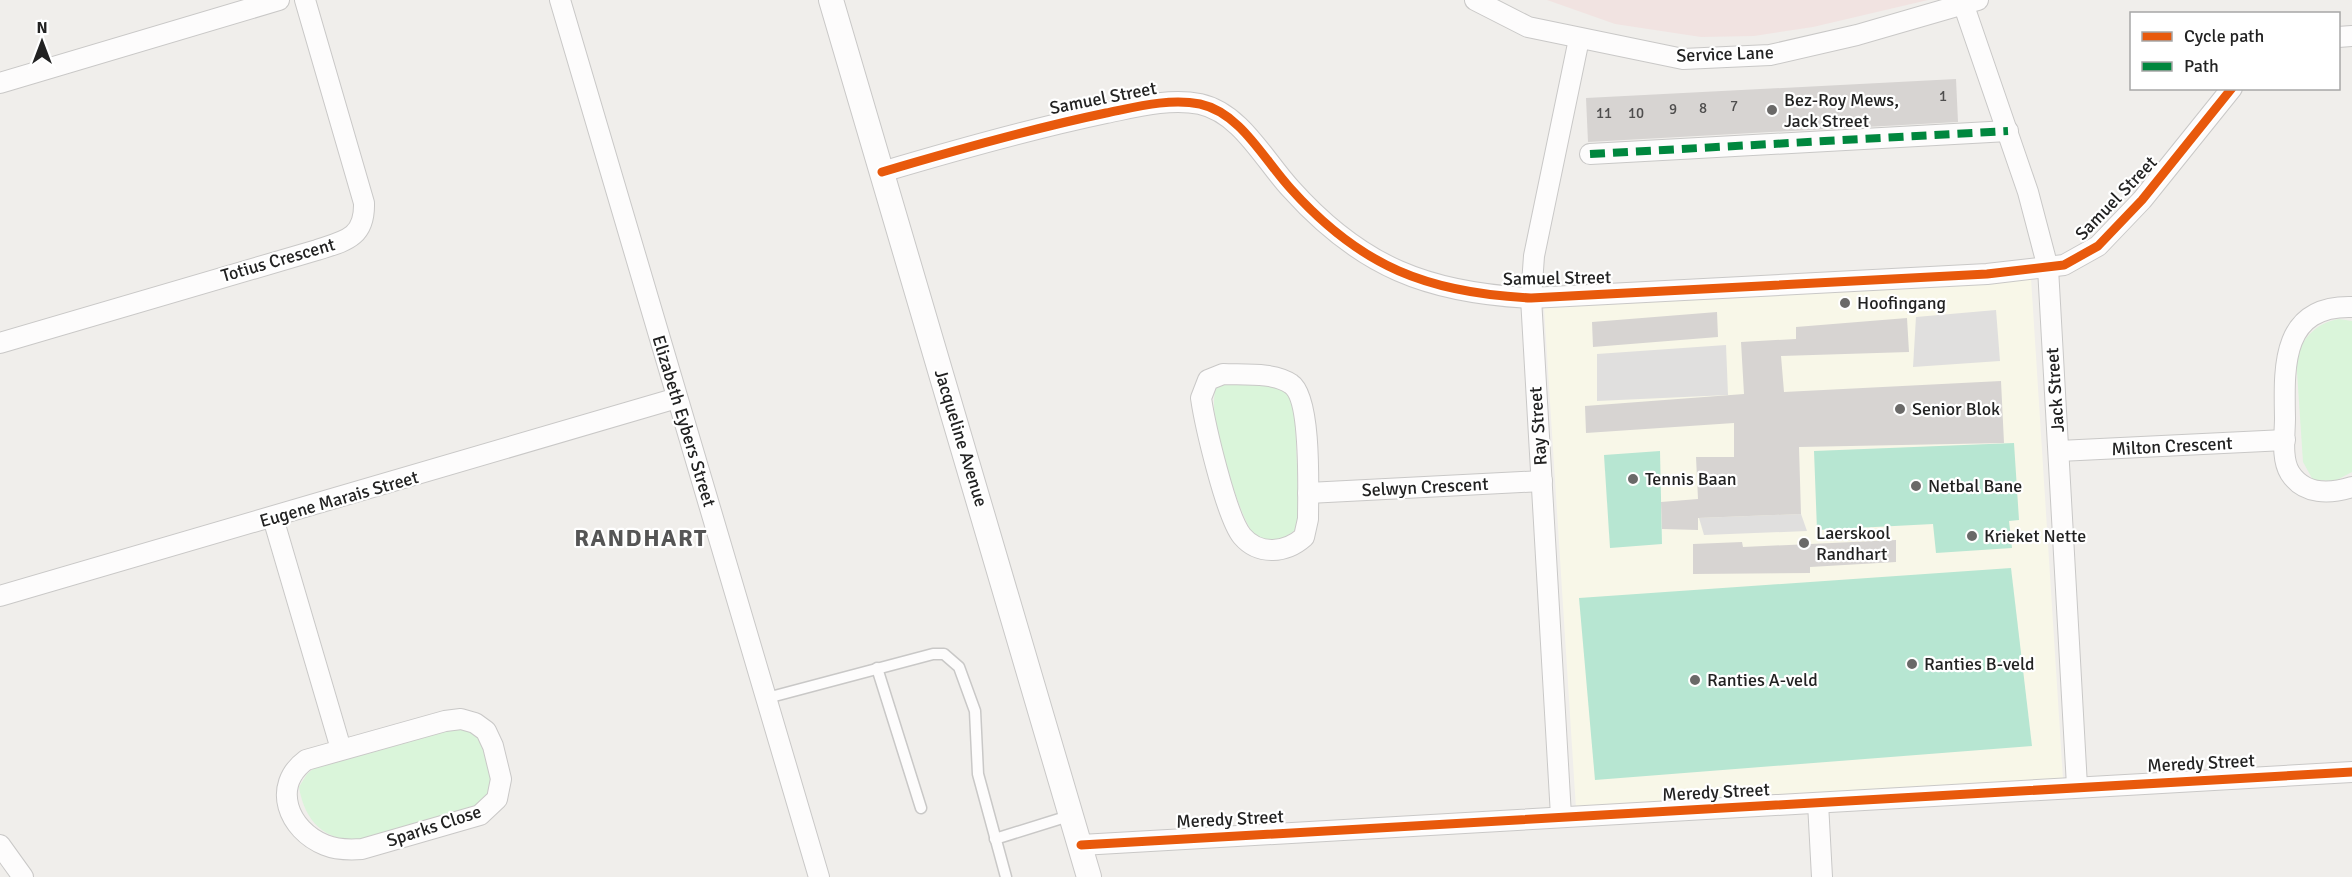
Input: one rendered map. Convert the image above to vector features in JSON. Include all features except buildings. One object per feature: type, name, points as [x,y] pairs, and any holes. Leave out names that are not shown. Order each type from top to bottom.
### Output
[{"type":"street","points":[[0,83],[279,0]]},
{"type":"street","name":"Totius Crescent","points":[[0,343],[317,250],[355,234],[361,226],[364,203],[305,0]]},
{"type":"street","name":"Elizabeth Eybers Street","points":[[560,0],[819,877]]},
{"type":"street","name":"Jacqueline Avenue","points":[[831,0],[1089,877]]},
{"type":"street","name":"Service Lane","points":[[1475,0],[1528,27],[1683,58],[1770,55],[1857,35],[1971,3]]},
{"type":"street","name":"Jack Street","points":[[1971,3],[2038,224],[2048,268],[2077,786]]},
{"type":"street","name":"Ray Street","points":[[1561,816],[1531,298],[1536,245],[1579,39]]},
{"type":"street","name":"Samuel Street","points":[[882,172],[1041,126],[1160,103],[1200,105],[1232,118],[1292,190],[1332,229],[1366,254],[1405,275],[1441,287],[1482,296],[1531,298],[1976,274],[2064,265],[2098,246],[2142,200],[2230,90]]},
{"type":"street","points":[[1590,154],[2008,131]]},
{"type":"street","points":[[2352,307],[2337,307],[2311,318],[2289,344],[2285,362],[2285,440],[2290,472],[2302,485],[2324,493],[2352,488]]},
{"type":"street","points":[[1222,374],[1267,377],[1292,384],[1302,402],[1308,493],[1307,529],[1304,537],[1297,544],[1278,551],[1264,549],[1243,536],[1230,511],[1202,409],[1201,398],[1208,380],[1222,374]]},
{"type":"street","name":"Eugene Marais Street","points":[[0,596],[677,398]]},
{"type":"street","name":"Milton Crescent","points":[[2059,451],[2285,440]]},
{"type":"street","name":"Selwyn Crescent","points":[[1308,493],[1542,481]]},
{"type":"street","points":[[273,518],[340,749]]},
{"type":"street","name":"Sparks Close","points":[[461,719],[476,723],[486,731],[494,746],[501,789],[497,799],[480,814],[362,849],[344,850],[325,845],[311,837],[299,826],[287,804],[286,791],[295,768],[306,760],[340,749],[445,721],[461,719]]},
{"type":"street","name":"Meredy Street","points":[[1081,845],[2352,772]]},
{"type":"street","points":[[1818,803],[1822,877]]},
{"type":"street","points":[[0,845],[23,877]]},
{"type":"lane","points":[[767,698],[933,654],[944,654],[959,667],[975,711],[978,774],[1005,877]]},
{"type":"lane","points":[[877,668],[921,808]]},
{"type":"lane","points":[[995,839],[1072,815]]},
{"type":"shaded area","points":[[1547,0],[1928,0],[1813,27],[1754,36],[1701,37],[1615,24]]},
{"type":"shaded area","name":"Laerskool Randhart","points":[[2031,278],[2063,779],[1576,809],[1544,308]]},
{"type":"shaded area","points":[[1996,310],[2000,361],[1913,367],[1916,317]]},
{"type":"shaded area","points":[[1726,345],[1728,395],[1597,401],[1597,354]]},
{"type":"shaded area","points":[[1801,514],[1807,531],[1704,535],[1699,518]]},
{"type":"green space","points":[[2339,319],[2352,321],[2352,472],[2335,481],[2313,480],[2303,462],[2296,357],[2312,332],[2324,323]]},
{"type":"green space","points":[[1224,380],[1282,386],[1290,396],[1295,416],[1299,517],[1297,528],[1283,538],[1266,540],[1255,535],[1237,499],[1214,413],[1216,385]]},
{"type":"green space","name":"Netbal Bane","points":[[2014,443],[2019,520],[2009,521],[2012,548],[1936,553],[1933,524],[1817,530],[1814,451]]},
{"type":"green space","name":"Tennis Baan","points":[[1660,451],[1662,544],[1610,548],[1604,455]]},
{"type":"green space","points":[[2011,568],[2032,746],[1595,780],[1579,598]]},
{"type":"green space","points":[[458,727],[467,730],[480,741],[488,758],[495,786],[476,808],[368,840],[342,839],[331,835],[313,822],[302,800],[299,787],[307,774],[320,763]]},
{"type":"marked path","points":[[1590,154],[2008,131]]},
{"type":"cycle path","points":[[882,172],[993,140],[1078,119],[1153,104],[1188,102],[1215,109],[1240,127],[1291,189],[1317,216],[1344,238],[1399,271],[1428,282],[1460,290],[1531,298],[1987,274],[2064,265],[2098,246],[2142,200],[2230,90]]},
{"type":"cycle path","points":[[1081,845],[2352,772]]},
{"type":"place","name":"Bez-Roy Mews, Jack Street","points":[[1772,110]]},
{"type":"place","name":"Hoofingang","points":[[1845,303]]},
{"type":"place","name":"Senior Blok","points":[[1900,409]]},
{"type":"place","name":"Tennis Baan","points":[[1633,479]]},
{"type":"place","name":"Netbal Bane","points":[[1916,486]]},
{"type":"place","name":"Krieket Nette","points":[[1972,536]]},
{"type":"place","name":"Laerskool Randhart","points":[[1804,543]]},
{"type":"place","name":"Ranties B-veld","points":[[1912,664]]},
{"type":"place","name":"Ranties A-veld","points":[[1695,680]]},
{"type":"district","name":"RANDHART","points":[[641,538]]}]
